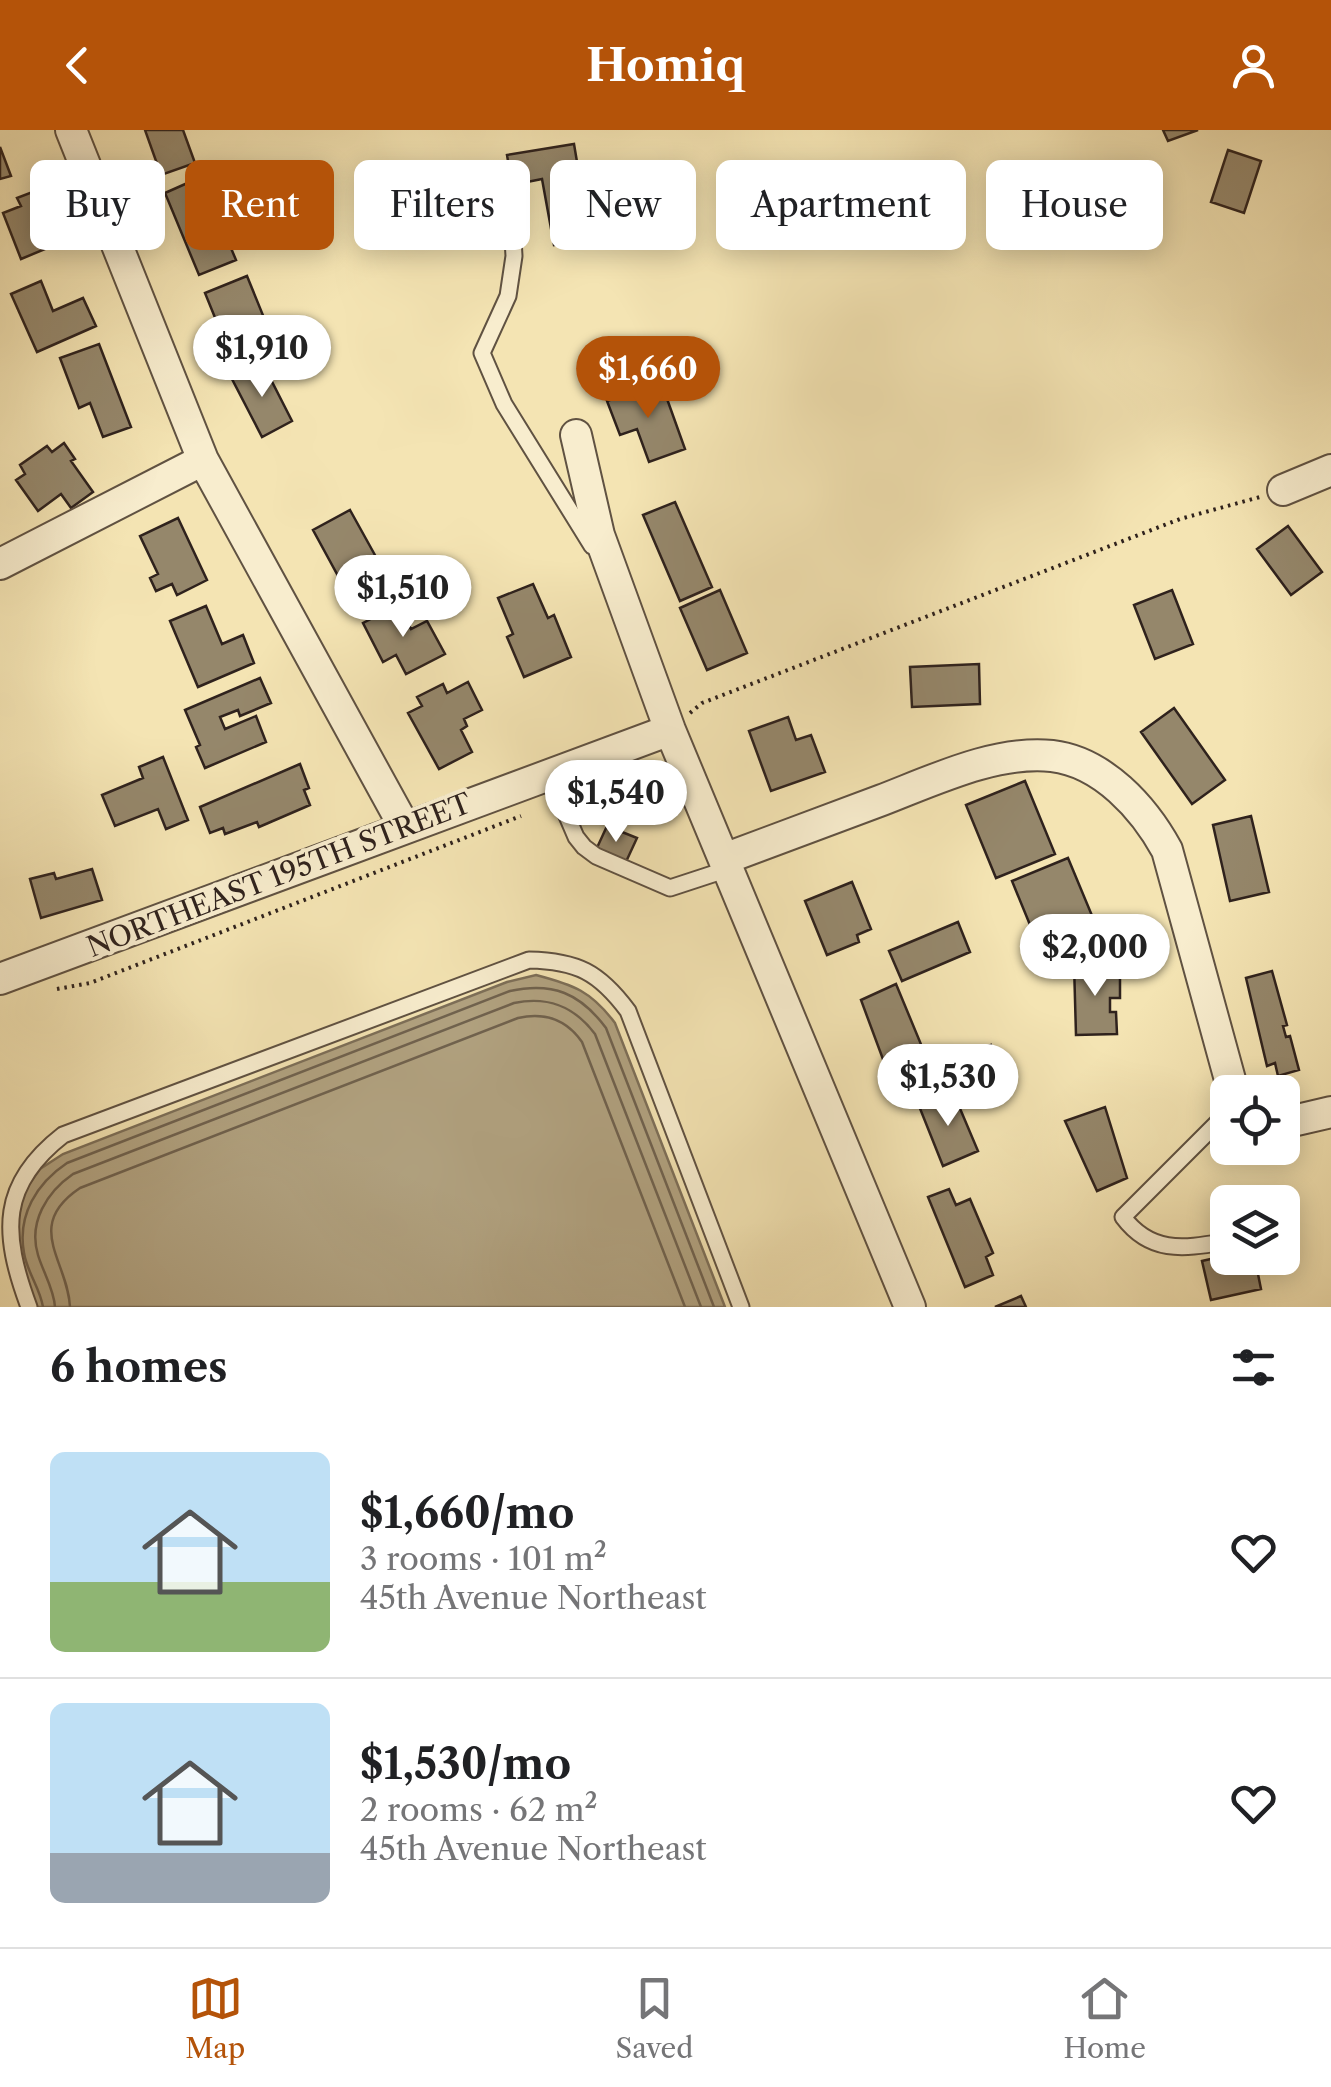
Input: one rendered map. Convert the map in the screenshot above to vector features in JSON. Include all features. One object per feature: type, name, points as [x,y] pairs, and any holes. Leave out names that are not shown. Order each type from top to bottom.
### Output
[{"type":"street","points":[[71,130],[203,460],[404,826]]},
{"type":"street","points":[[576,434],[599,535],[670,730],[910,1307]]},
{"type":"street","points":[[0,564],[203,460]]},
{"type":"street","points":[[1284,490],[1331,470]]},
{"type":"street","name":"NORTHEAST 195TH STREET","points":[[0,979],[670,730]]},
{"type":"street","points":[[726,864],[947,776],[1013,757],[1054,756],[1098,772],[1152,822],[1167,850],[1231,1075]]},
{"type":"street","points":[[1300,1119],[1331,1112]]},
{"type":"lane","points":[[514,250],[508,296],[482,353],[504,404],[620,592]]},
{"type":"lane","points":[[549,774],[576,837],[596,856],[670,888],[681,887],[726,864]]},
{"type":"lane","points":[[29,1307],[6,1247],[3,1220],[8,1192],[20,1170],[39,1150],[63,1135],[529,960],[562,961],[584,970],[618,997],[628,1011],[741,1307]]},
{"type":"lane","points":[[1210,1130],[1123,1217],[1136,1234],[1156,1243],[1181,1249],[1210,1244]]},
{"type":"path","points":[[670,730],[702,703],[1180,519],[1284,490]]},
{"type":"water","points":[[536,975],[581,991],[615,1023],[725,1307],[34,1307],[13,1254],[20,1197],[40,1169],[63,1154],[507,982]]},
{"type":"building","points":[[145,130],[183,130],[194,160],[185,160],[185,167],[165,174],[165,160],[156,160]]},
{"type":"building","points":[[1163,130],[1198,130],[1168,141]]},
{"type":"building","points":[[574,144],[577,160],[550,160],[550,223],[542,179],[530,181],[530,160],[508,160],[507,155]]},
{"type":"building","points":[[0,147],[11,176],[0,179]]},
{"type":"building","points":[[1228,150],[1261,161],[1244,213],[1211,202]]},
{"type":"building","points":[[185,184],[185,241],[165,193]]},
{"type":"building","points":[[30,193],[30,250],[43,250],[21,259],[3,213],[21,206],[17,198]]},
{"type":"building","points":[[189,250],[232,250],[236,260],[199,275]]},
{"type":"building","points":[[247,276],[273,340],[231,357],[205,293]]},
{"type":"building","points":[[41,281],[53,311],[83,298],[96,326],[37,352],[11,294]]},
{"type":"building","points":[[99,344],[131,427],[103,437],[90,403],[79,408],[60,358]]},
{"type":"building","points":[[263,364],[292,421],[262,437],[232,379]]},
{"type":"building","points":[[661,382],[685,449],[649,462],[637,429],[620,435],[607,401]]},
{"type":"building","points":[[64,443],[75,459],[71,461],[93,492],[71,508],[61,494],[38,511],[16,480],[25,474],[20,465],[47,446],[52,452]]},
{"type":"building","points":[[675,502],[712,587],[680,601],[643,515]]},
{"type":"building","points":[[350,510],[386,575],[349,596],[313,530]]},
{"type":"building","points":[[178,518],[207,580],[177,595],[172,584],[156,591],[150,578],[158,574],[140,536]]},
{"type":"building","points":[[1288,526],[1322,572],[1291,595],[1257,549]]},
{"type":"building","points":[[533,584],[548,618],[554,615],[571,657],[524,677],[507,637],[513,634],[498,598]]},
{"type":"building","points":[[720,590],[747,653],[707,670],[680,608]]},
{"type":"building","points":[[1172,590],[1193,644],[1155,659],[1134,605]]},
{"type":"building","points":[[398,605],[411,629],[427,621],[445,654],[406,674],[396,655],[383,662],[363,623]]},
{"type":"building","points":[[206,606],[222,644],[243,635],[254,663],[198,687],[170,621]]},
{"type":"building","points":[[979,664],[980,704],[912,707],[910,667]]},
{"type":"building","points":[[260,678],[271,703],[240,716],[238,710],[220,717],[225,729],[256,716],[266,742],[205,768],[185,710]]},
{"type":"building","points":[[468,682],[482,710],[464,719],[467,726],[461,730],[472,752],[439,769],[408,713],[422,706],[417,697],[443,684],[447,693]]},
{"type":"building","points":[[1174,708],[1225,780],[1192,804],[1141,732]]},
{"type":"building","points":[[788,717],[796,740],[811,735],[825,772],[771,791],[749,731]]},
{"type":"building","points":[[163,757],[188,820],[166,829],[158,809],[115,826],[102,795],[143,778],[139,767]]},
{"type":"building","points":[[300,764],[309,788],[304,790],[310,805],[259,827],[257,822],[225,834],[223,828],[210,833],[200,807]]},
{"type":"building","points":[[1025,781],[1055,854],[996,878],[966,805]]},
{"type":"building","points":[[1251,816],[1269,892],[1230,901],[1213,825]]},
{"type":"building","points":[[607,826],[637,838],[625,864],[595,852]]},
{"type":"building","points":[[1068,858],[1098,930],[1042,954],[1012,881]]},
{"type":"building","points":[[92,869],[102,900],[41,918],[30,879],[54,873],[56,879]]},
{"type":"building","points":[[852,882],[871,929],[857,935],[859,942],[827,955],[805,901]]},
{"type":"building","points":[[958,922],[970,952],[902,981],[889,951]]},
{"type":"building","points":[[1103,963],[1103,971],[1120,970],[1120,998],[1110,998],[1110,1012],[1116,1012],[1117,1034],[1076,1035],[1074,964]]},
{"type":"building","points":[[1272,971],[1287,1025],[1283,1026],[1286,1037],[1290,1036],[1299,1070],[1278,1075],[1275,1063],[1267,1066],[1246,978]]},
{"type":"building","points":[[896,984],[925,1054],[887,1070],[861,1000]]},
{"type":"building","points":[[991,1045],[999,1064],[994,1066],[999,1077],[966,1091],[953,1061]]},
{"type":"building","points":[[953,1092],[978,1151],[943,1166],[919,1106]]},
{"type":"building","points":[[1105,1107],[1127,1178],[1097,1191],[1065,1121]]},
{"type":"building","points":[[949,1189],[956,1205],[970,1199],[993,1253],[986,1257],[993,1275],[965,1287],[928,1197]]},
{"type":"building","points":[[1210,1259],[1210,1275],[1258,1275],[1261,1289],[1211,1300],[1202,1261]]},
{"type":"building","points":[[1021,1296],[1026,1307],[995,1307]]}]
